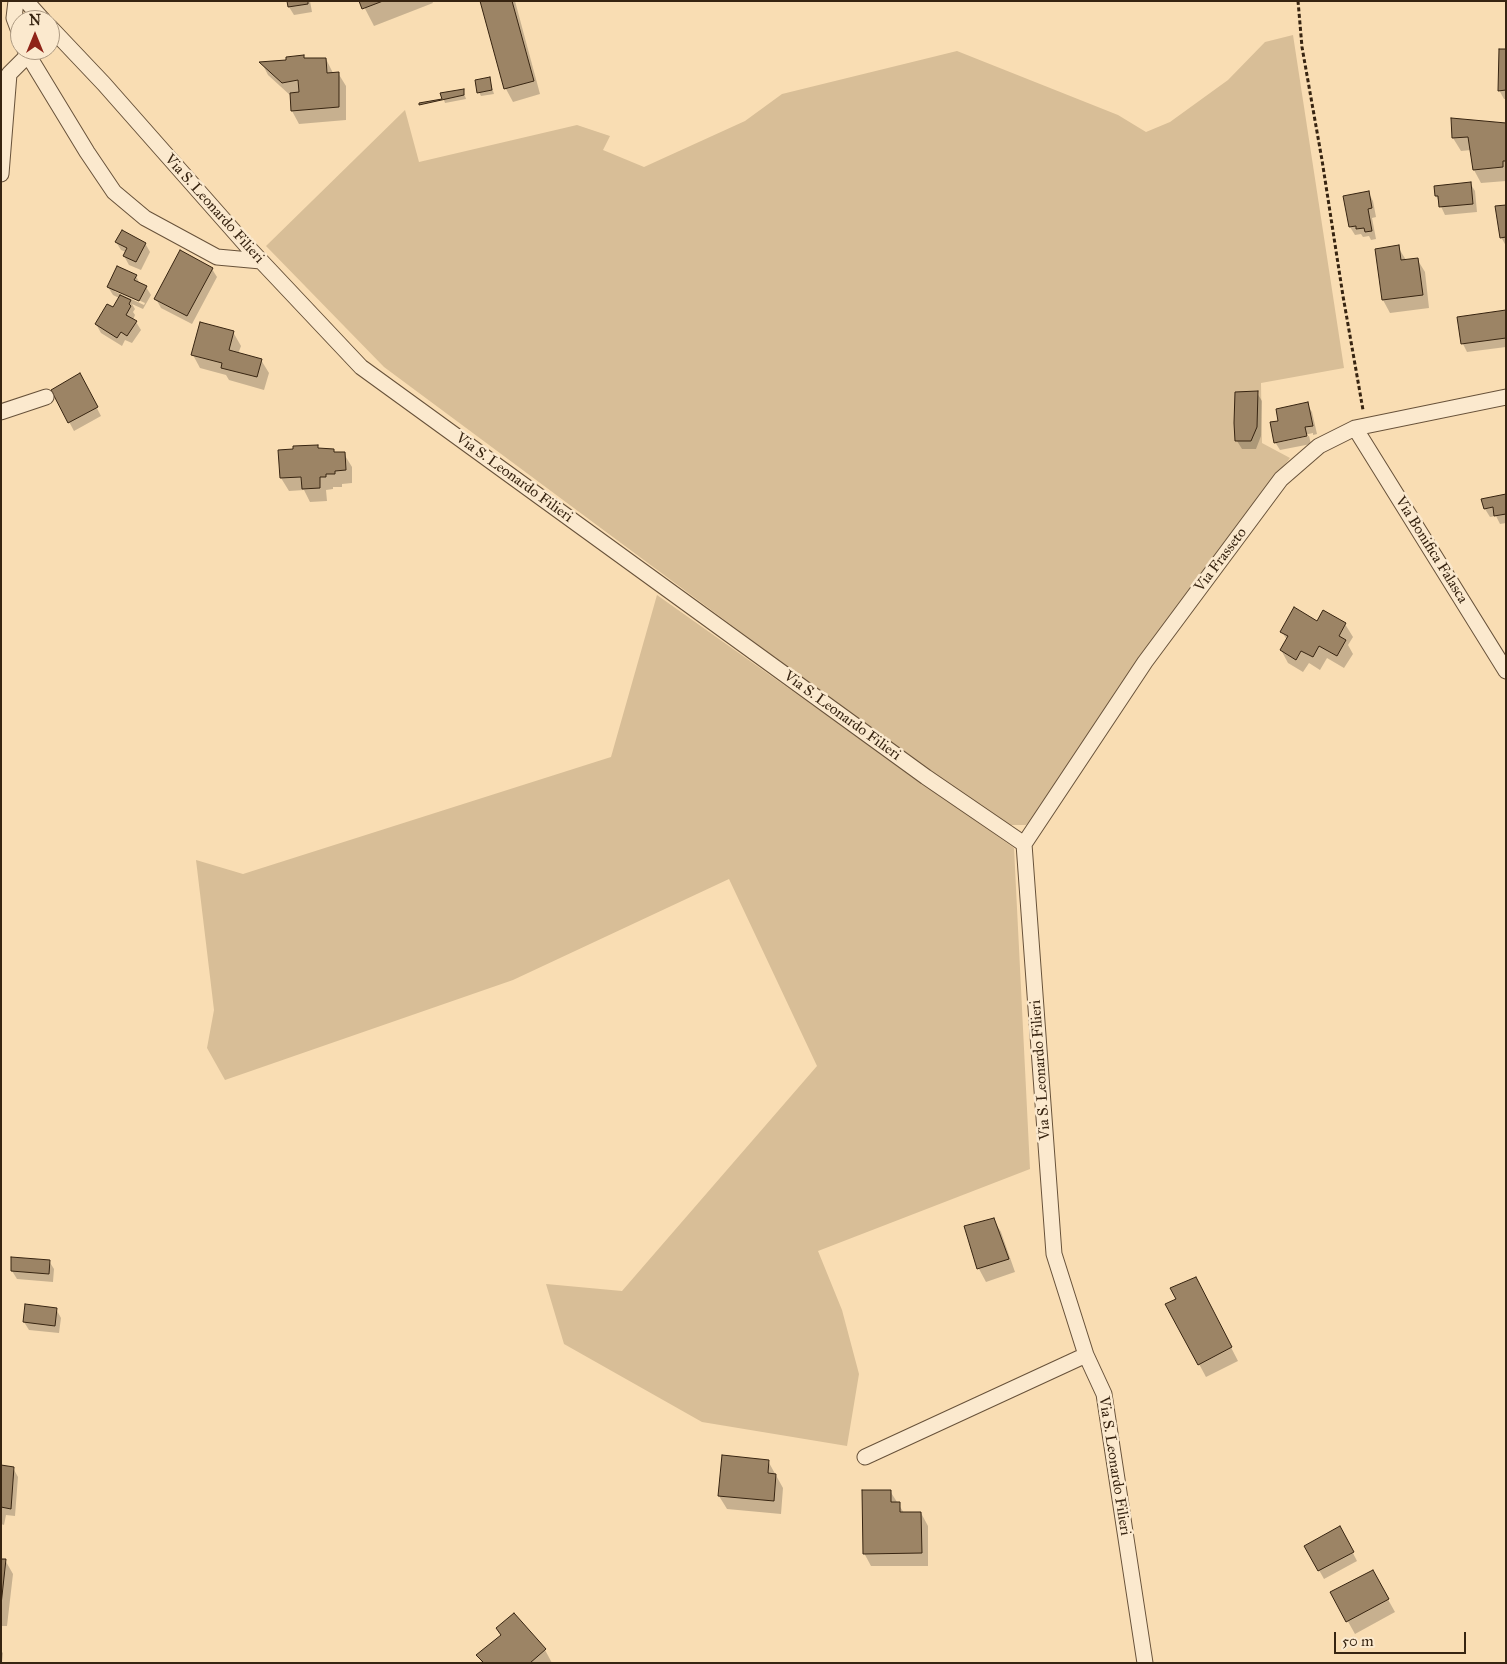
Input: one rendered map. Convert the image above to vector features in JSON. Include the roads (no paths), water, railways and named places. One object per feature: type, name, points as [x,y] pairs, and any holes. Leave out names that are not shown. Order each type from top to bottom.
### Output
[{"type":"street","name":"Via S. Leonardo Filieri","points":[[60,38],[104,84],[261,261],[361,367],[918,772],[1024,844],[1054,1254],[1086,1356],[1104,1394],[1145,1663]]},
{"type":"street","points":[[1,174],[9,74],[20,60]]},
{"type":"street","points":[[30,60],[114,192],[145,218],[217,257],[261,261]]},
{"type":"street","points":[[1,412],[46,397]]},
{"type":"street","name":"Via Frasseto","points":[[1024,844],[1145,662],[1281,479],[1318,446],[1361,427],[1506,397]]},
{"type":"street","name":"Via Bonifica Falasca","points":[[1361,427],[1506,671]]},
{"type":"street","points":[[865,1457],[1086,1356]]}]
